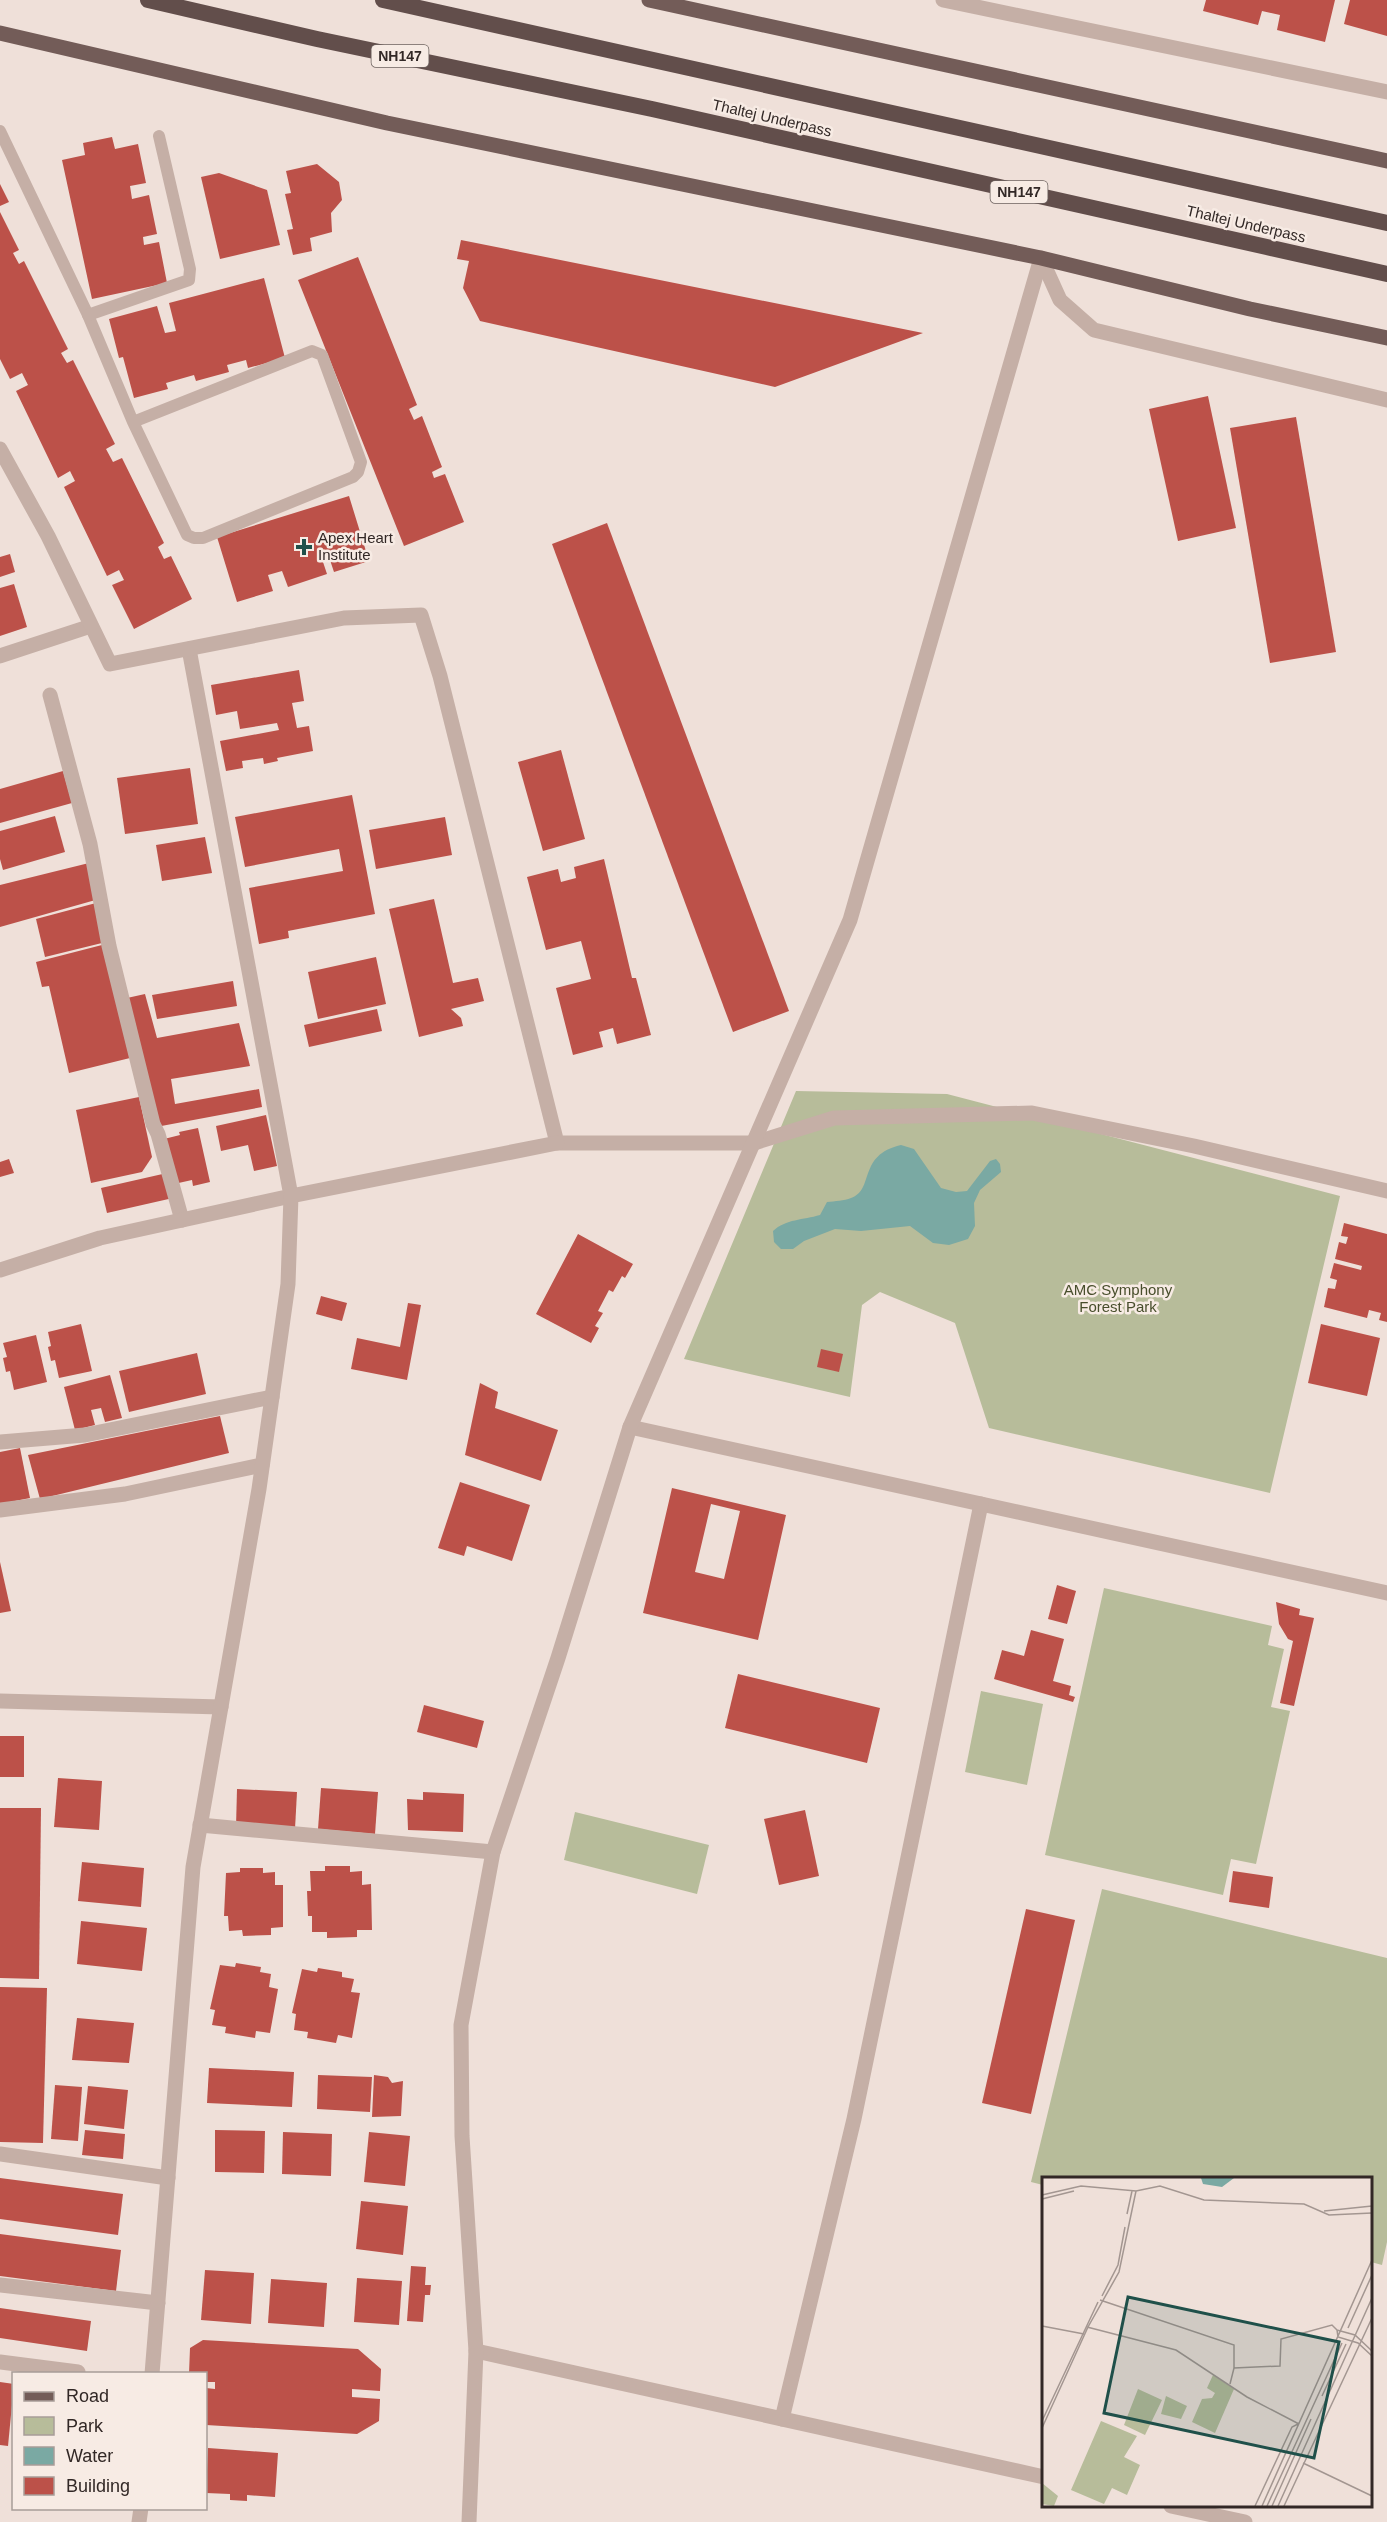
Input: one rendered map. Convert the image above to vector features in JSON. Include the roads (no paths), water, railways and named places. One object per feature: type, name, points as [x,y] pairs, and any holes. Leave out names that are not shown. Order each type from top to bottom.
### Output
[{"type":"highway","name":"Thaltej Underpass","points":[[148,0],[317,39],[645,108],[1387,274]]},
{"type":"highway","name":"Thaltej Underpass","points":[[383,0],[1387,223]]},
{"type":"main road","points":[[649,0],[1387,161]]},
{"type":"main road","points":[[0,33],[387,123],[1041,258],[1250,309],[1387,338]]},
{"type":"street","points":[[943,0],[1387,92]]},
{"type":"street","points":[[1041,258],[1060,300],[1094,330],[1387,400]]},
{"type":"street","points":[[469,2522],[476,2351],[462,2136],[461,2025],[493,1852],[558,1658],[630,1427],[850,920],[1041,258]]},
{"type":"street","points":[[0,449],[48,536],[110,664],[344,618],[422,615],[440,676],[557,1143]]},
{"type":"street","points":[[0,657],[91,626]]},
{"type":"street","points":[[152,2372],[193,1867],[272,1397],[288,1284],[291,1196],[189,648]]},
{"type":"street","points":[[50,695],[90,844],[109,946],[153,1124],[158,1134],[182,1220]]},
{"type":"street","points":[[0,1270],[100,1238],[291,1196],[557,1143],[754,1143],[834,1118],[1032,1113],[1194,1146],[1387,1191]]},
{"type":"street","points":[[0,1442],[85,1435],[272,1397]]},
{"type":"street","points":[[630,1427],[1387,1593]]},
{"type":"street","points":[[0,1510],[125,1494],[262,1465]]},
{"type":"street","points":[[782,2419],[854,2118],[981,1504]]},
{"type":"street","points":[[0,1701],[221,1707]]},
{"type":"street","points":[[200,1825],[493,1852]]},
{"type":"street","points":[[0,2154],[168,2178]]},
{"type":"street","points":[[0,2285],[158,2303]]},
{"type":"street","points":[[476,2351],[1042,2477]]},
{"type":"street","points":[[0,2362],[78,2372]]},
{"type":"street","points":[[1180,2507],[1245,2522]]},
{"type":"lane","points":[[0,131],[88,315],[133,422],[187,535],[203,538],[353,477],[358,472],[361,462],[322,355],[312,351],[133,422]]},
{"type":"lane","points":[[88,315],[189,280],[190,268],[159,136]]},
{"type":"water","points":[[901,1145],[914,1149],[941,1188],[956,1192],[967,1191],[990,1161],[996,1159],[1000,1164],[1001,1172],[980,1190],[974,1203],[975,1226],[968,1239],[949,1245],[933,1243],[910,1226],[861,1231],[835,1229],[804,1241],[793,1249],[781,1249],[774,1242],[773,1231],[778,1227],[820,1215],[827,1202],[845,1200],[858,1194],[878,1156]]},
{"type":"place","name":"Apex Heart Institute","points":[[304,547]]},
{"type":"park label","name":"AMC Symphony Forest Park","points":[[1118,1298]]}]
